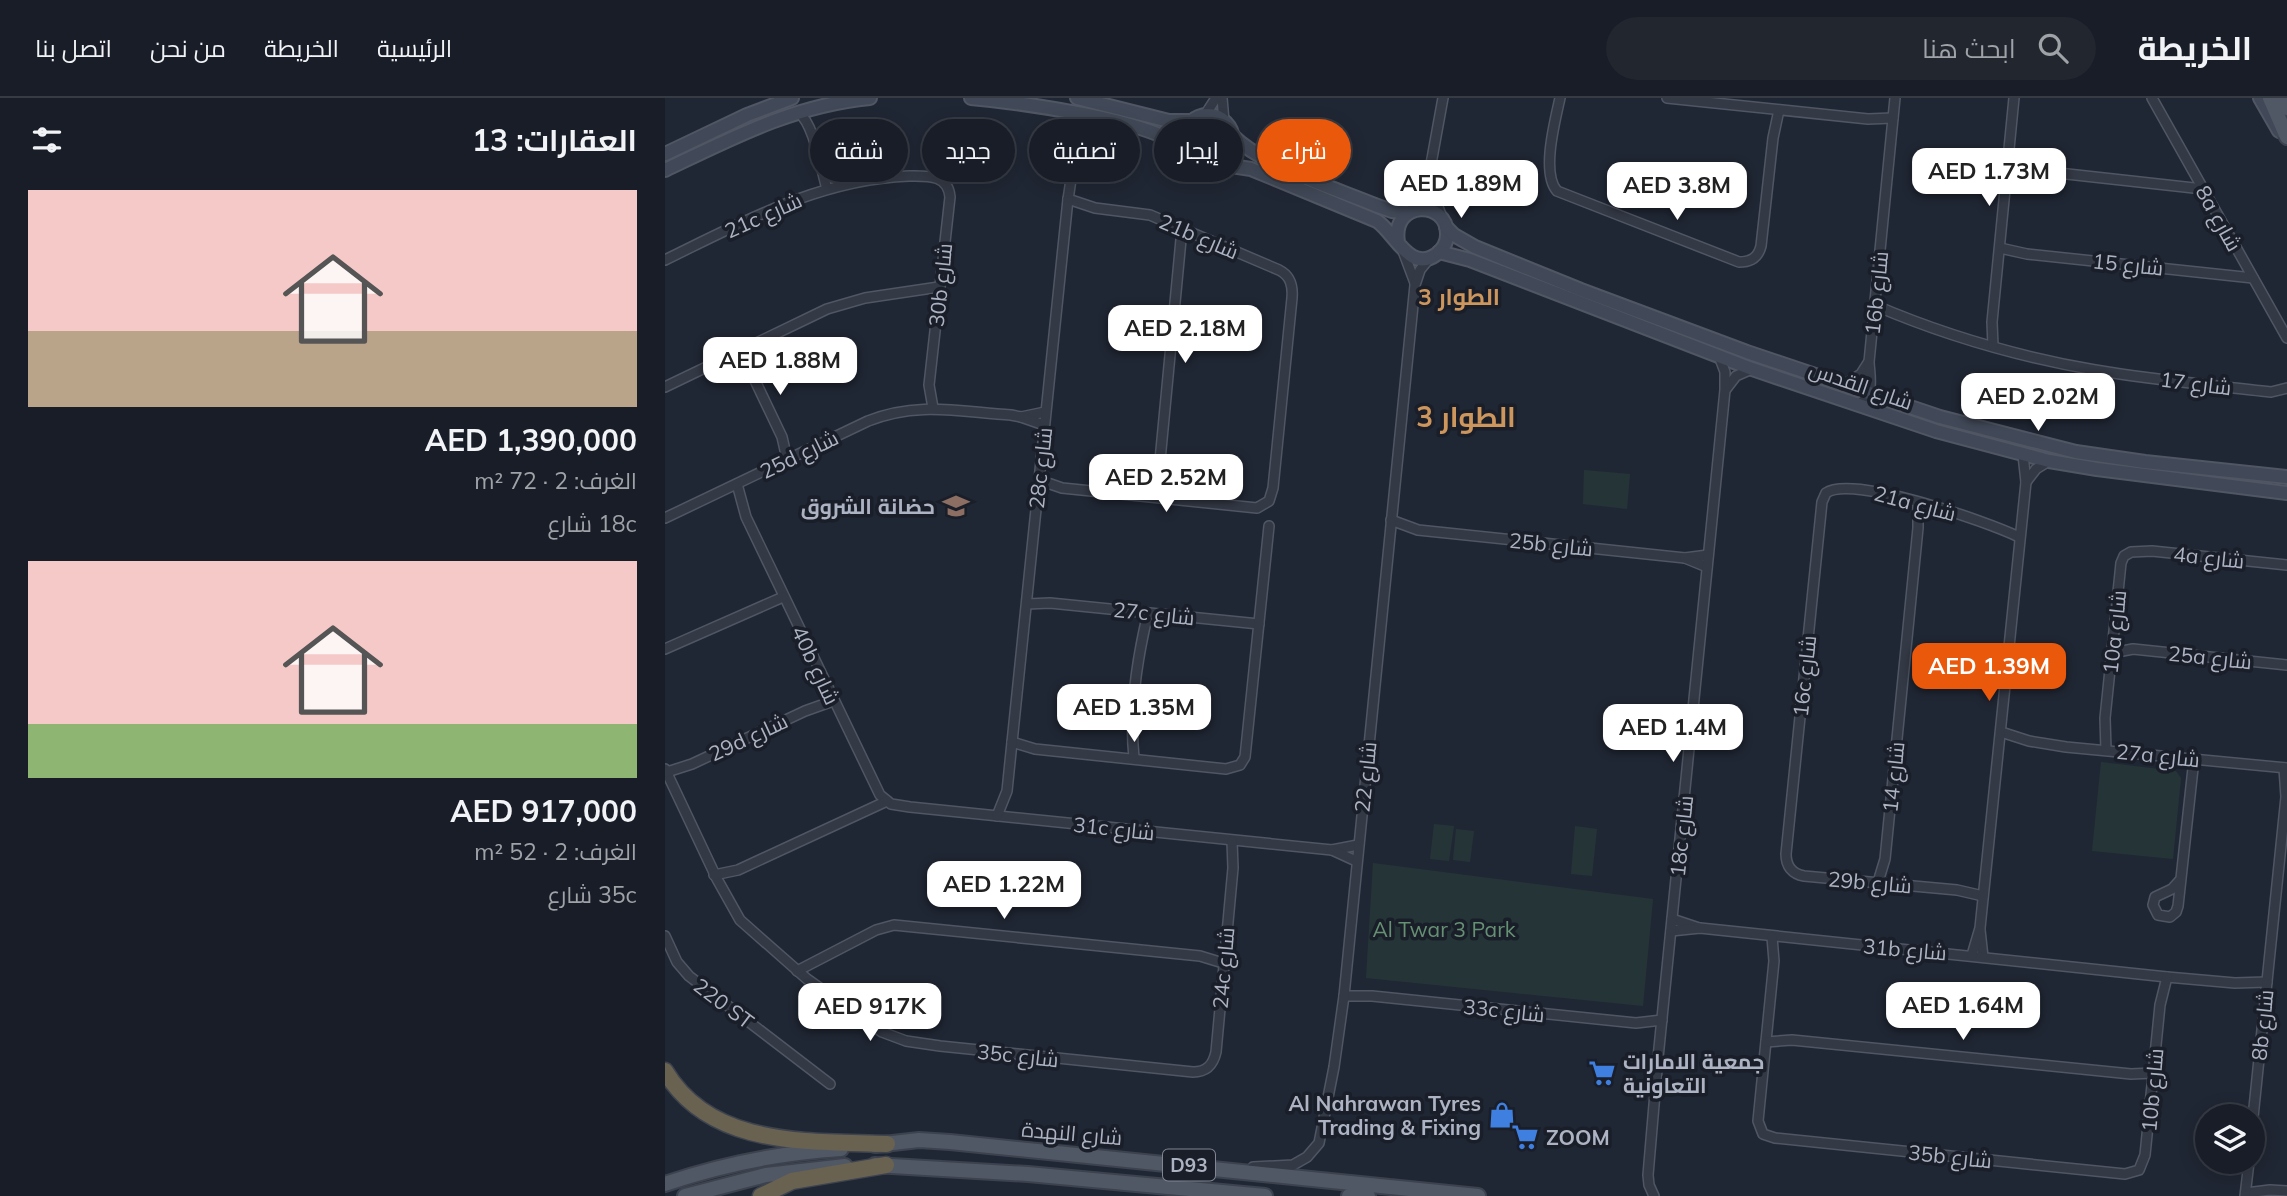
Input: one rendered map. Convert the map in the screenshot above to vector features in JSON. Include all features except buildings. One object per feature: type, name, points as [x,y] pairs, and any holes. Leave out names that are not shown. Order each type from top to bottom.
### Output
[{"type":"highway","points":[[665,1071],[679,1091],[698,1107],[719,1121],[750,1133],[805,1141],[887,1144]]},
{"type":"highway","points":[[761,1196],[792,1181],[886,1165]]},
{"type":"main road","points":[[665,154],[747,114],[792,98]]},
{"type":"main road","points":[[752,128],[750,119],[804,98]]},
{"type":"main road","points":[[665,170],[752,128],[798,112],[870,98]]},
{"type":"main road","points":[[971,98],[1070,112],[1154,133]]},
{"type":"main road","points":[[1077,98],[1161,119]]},
{"type":"main road","points":[[2260,98],[2287,143]]},
{"type":"main road","points":[[2270,98],[2287,137]]},
{"type":"main road","points":[[2281,98],[2287,108]]},
{"type":"main road","points":[[1196,119],[1205,115],[1220,119]]},
{"type":"main road","points":[[1243,145],[1267,160],[1384,209],[1431,211],[1445,223],[1446,241],[1435,255],[1415,258],[1400,246],[1384,226],[1369,217],[1243,168]]},
{"type":"main road","points":[[1400,246],[1398,226],[1412,211]]},
{"type":"main road","name":"شارع القدس","points":[[1445,223],[1464,242],[1499,257],[1723,343],[1940,417],[2076,452],[2287,477]]},
{"type":"main road","name":"شارع القدس","points":[[1435,255],[1470,260],[1752,369],[1936,431],[2049,461],[2287,493]]},
{"type":"main road","points":[[2023,455],[2031,449],[2066,455],[2076,452]]},
{"type":"main road","name":"شارع النهدة","points":[[665,1184],[714,1168],[765,1156],[904,1141],[943,1141],[1202,1166],[1347,1192],[1478,1196]]},
{"type":"main road","name":"D93","points":[[685,1196],[741,1180],[785,1172],[886,1165],[1028,1174],[1261,1196]]},
{"type":"main road","points":[[1347,1192],[1368,1196]]},
{"type":"street","points":[[1205,115],[1216,98]]},
{"type":"street","points":[[1222,98],[1224,119]]},
{"type":"street","points":[[1412,211],[1425,194],[1443,98]]},
{"type":"street","points":[[1557,98],[1549,176],[1557,191],[1739,262],[1751,260],[1760,252],[1773,138],[1779,110]]},
{"type":"street","points":[[1667,98],[1893,122]]},
{"type":"street","name":"16b شارع","points":[[1870,394],[1869,362],[1895,98]]},
{"type":"street","points":[[1989,344],[2014,98]]},
{"type":"street","name":"8a شارع","points":[[2152,98],[2287,338]]},
{"type":"street","points":[[1768,109],[1773,138]]},
{"type":"street","points":[[798,112],[809,127],[827,189]]},
{"type":"street","name":"28c شارع","points":[[1070,112],[1073,119]]},
{"type":"street","points":[[2008,168],[2203,189]]},
{"type":"street","name":"21c شارع","points":[[665,260],[781,205],[827,189],[869,179],[899,176],[933,177],[947,184]]},
{"type":"street","points":[[1429,177],[1434,199],[1445,223]]},
{"type":"street","points":[[2175,186],[2197,179]]},
{"type":"street","name":"28c شارع","points":[[1012,818],[1007,792],[1066,211],[1071,182]]},
{"type":"street","name":"30b شارع","points":[[921,408],[929,385],[950,197],[947,184]]},
{"type":"street","name":"21b شارع","points":[[1068,199],[1095,208]]},
{"type":"street","name":"21b شارع","points":[[1066,211],[1095,208],[1143,213],[1279,270],[1287,276],[1291,285],[1292,305],[1272,497],[1266,505],[1257,508],[1157,498]]},
{"type":"street","points":[[1038,480],[1062,488],[1157,498],[1182,229]]},
{"type":"street","points":[[1181,255],[1193,234]]},
{"type":"street","name":"شارع 22","points":[[1400,246],[1415,285]]},
{"type":"street","name":"شارع 15","points":[[2000,252],[2229,275],[2251,274]]},
{"type":"street","name":"شارع 22","points":[[1202,1166],[1284,1167],[1307,1157],[1322,1135],[1344,992],[1415,285],[1420,270],[1435,255]]},
{"type":"street","points":[[665,387],[827,309],[865,298],[939,287]]},
{"type":"street","points":[[912,290],[938,298]]},
{"type":"street","name":"شارع 17","points":[[1874,305],[1902,318],[2054,362],[2271,392],[2287,388]]},
{"type":"street","name":"شارع 17","points":[[1873,316],[1902,318]]},
{"type":"street","points":[[745,349],[750,370],[782,437],[787,459]]},
{"type":"street","points":[[736,354],[750,370]]},
{"type":"street","name":"18c شارع","points":[[1654,1196],[1648,1180],[1660,1031],[1725,390],[1725,372],[1719,356]]},
{"type":"street","name":"16b شارع","points":[[1844,385],[1861,374],[1869,362]]},
{"type":"street","points":[[1725,390],[1736,376],[1752,369]]},
{"type":"street","name":"30b شارع","points":[[929,385],[933,408]]},
{"type":"street","points":[[1857,405],[1870,394]]},
{"type":"street","name":"25d شارع","points":[[665,518],[797,454],[878,417],[899,411],[933,408],[1021,416],[1045,412]]},
{"type":"street","name":"25d شارع","points":[[1021,416],[1044,425]]},
{"type":"street","points":[[782,437],[797,454]]},
{"type":"street","points":[[1972,955],[1980,928],[2000,743],[2026,482],[2023,455]]},
{"type":"street","points":[[2026,482],[2036,468],[2049,461]]},
{"type":"street","name":"40b شارع","points":[[737,484],[746,517],[782,594],[832,698],[887,800]]},
{"type":"street","points":[[1037,491],[1062,488]]},
{"type":"street","name":"40b شارع","points":[[725,490],[746,517]]},
{"type":"street","name":"21a شارع","points":[[1830,490],[1866,490],[1999,527],[2019,537]]},
{"type":"street","name":"16c شارع","points":[[1788,865],[1786,854],[1822,502],[1824,495],[1830,490]]},
{"type":"street","name":"شارع 14","points":[[1878,882],[1885,859],[1919,528],[1918,503]]},
{"type":"street","name":"شارع 14","points":[[1919,528],[1928,506]]},
{"type":"street","name":"25b شارع","points":[[1391,520],[1417,530]]},
{"type":"street","points":[[1012,742],[1035,749],[1226,769],[1237,767],[1244,760],[1269,526]]},
{"type":"street","name":"21a شارع","points":[[1999,527],[2021,526]]},
{"type":"street","name":"25b شارع","points":[[1390,532],[1417,530],[1685,558],[1708,555]]},
{"type":"street","name":"4a شارع","points":[[2131,552],[2152,551],[2287,565]]},
{"type":"street","name":"10a شارع","points":[[2106,750],[2105,718],[2120,563],[2124,556],[2131,552]]},
{"type":"street","name":"25b شارع","points":[[1685,558],[1707,567]]},
{"type":"street","points":[[665,649],[782,594]]},
{"type":"street","name":"27c شارع","points":[[1027,600],[1259,624]]},
{"type":"street","points":[[1134,758],[1132,732],[1144,612]]},
{"type":"street","name":"25a شارع","points":[[2113,641],[2133,649],[2287,665]]},
{"type":"street","name":"25a شارع","points":[[2112,653],[2133,649]]},
{"type":"street","name":"29d شارع","points":[[668,774],[832,698]]},
{"type":"street","name":"10a شارع","points":[[2096,748],[2105,718]]},
{"type":"street","points":[[1123,757],[1132,732]]},
{"type":"street","name":"27a شارع","points":[[2001,732],[2029,741]]},
{"type":"street","name":"27a شارع","points":[[2000,743],[2029,741],[2286,768]]},
{"type":"street","points":[[1011,752],[1035,749]]},
{"type":"street","points":[[2181,879],[2194,759]]},
{"type":"street","name":"8b شارع","points":[[2254,1104],[2266,986],[2283,876],[2286,768]]},
{"type":"street","name":"35c شارع","points":[[668,774],[720,886],[740,920],[807,979],[882,1032],[913,1043],[1193,1072],[1210,1067]]},
{"type":"street","name":"28c شارع","points":[[997,816],[1007,792]]},
{"type":"street","points":[[715,875],[738,870],[887,800]]},
{"type":"street","name":"31c شارع","points":[[887,800],[1012,818],[1232,841],[1332,850],[1358,845]]},
{"type":"street","name":"24c شارع","points":[[1210,1067],[1216,1052],[1233,868],[1232,841]]},
{"type":"street","name":"24c شارع","points":[[1233,868],[1243,842]]},
{"type":"street","name":"31c شارع","points":[[1332,850],[1356,860]]},
{"type":"street","name":"شارع 14","points":[[1885,859],[1888,883]]},
{"type":"street","name":"29b شارع","points":[[1788,865],[1799,875],[1984,893]]},
{"type":"street","points":[[720,886],[738,870]]},
{"type":"street","name":"31b شارع","points":[[1672,919],[1700,928],[1772,937],[2266,986]]},
{"type":"street","points":[[797,971],[876,930],[894,925],[1224,958]]},
{"type":"street","name":"31b شارع","points":[[1671,930],[1700,928]]},
{"type":"street","points":[[1980,928],[1983,957]]},
{"type":"street","name":"220 ST","points":[[665,936],[677,962],[689,976],[830,1083]]},
{"type":"street","points":[[1772,937],[1774,961],[1766,1042],[1792,1040],[2153,1078]]},
{"type":"street","points":[[1774,961],[1782,938]]},
{"type":"street","points":[[807,979],[821,959]]},
{"type":"street","name":"10b شارع","points":[[2137,1171],[2142,1167],[2145,1156],[2163,976]]},
{"type":"street","name":"33c شارع","points":[[1344,992],[1636,1023],[1662,1020]]},
{"type":"street","name":"33c شارع","points":[[1636,1023],[1660,1031]]},
{"type":"street","points":[[1767,1031],[1792,1040]]},
{"type":"street","name":"35b شارع","points":[[1766,1042],[1758,1121],[1763,1134],[1775,1138],[2126,1174],[2137,1171]]},
{"type":"street","points":[[2248,1174],[2245,1194],[2270,1190],[2287,1191]]},
{"type":"street","points":[[2247,1181],[2270,1190]]},
{"type":"green space","points":[[1584,470],[1630,474],[1627,509],[1583,504]]},
{"type":"green space","points":[[2101,762],[2176,771],[2181,778],[2173,859],[2092,851]]},
{"type":"green space","points":[[1434,824],[1454,826],[1449,861],[1430,859]]},
{"type":"green space","points":[[1575,826],[1597,829],[1592,876],[1571,874]]},
{"type":"green space","points":[[1456,829],[1474,831],[1470,862],[1453,860]]},
{"type":"green space","name":"Al Twar 3 Park","points":[[1373,863],[1653,899],[1643,1006],[1366,978]]},
{"type":"place","name":"حضانة الشروق","points":[[956,506]]},
{"type":"place","name":"جمعية الامارات التعاونية","points":[[1602,1073]]},
{"type":"place","name":"Al Nahrawan Tyres Trading & Fixing","points":[[1502,1115]]},
{"type":"place","name":"ZOOM","points":[[1525,1137]]},
{"type":"district","name":"الطوار 3","points":[[1459,296]]},
{"type":"district","name":"الطوار 3","points":[[1466,416]]}]
